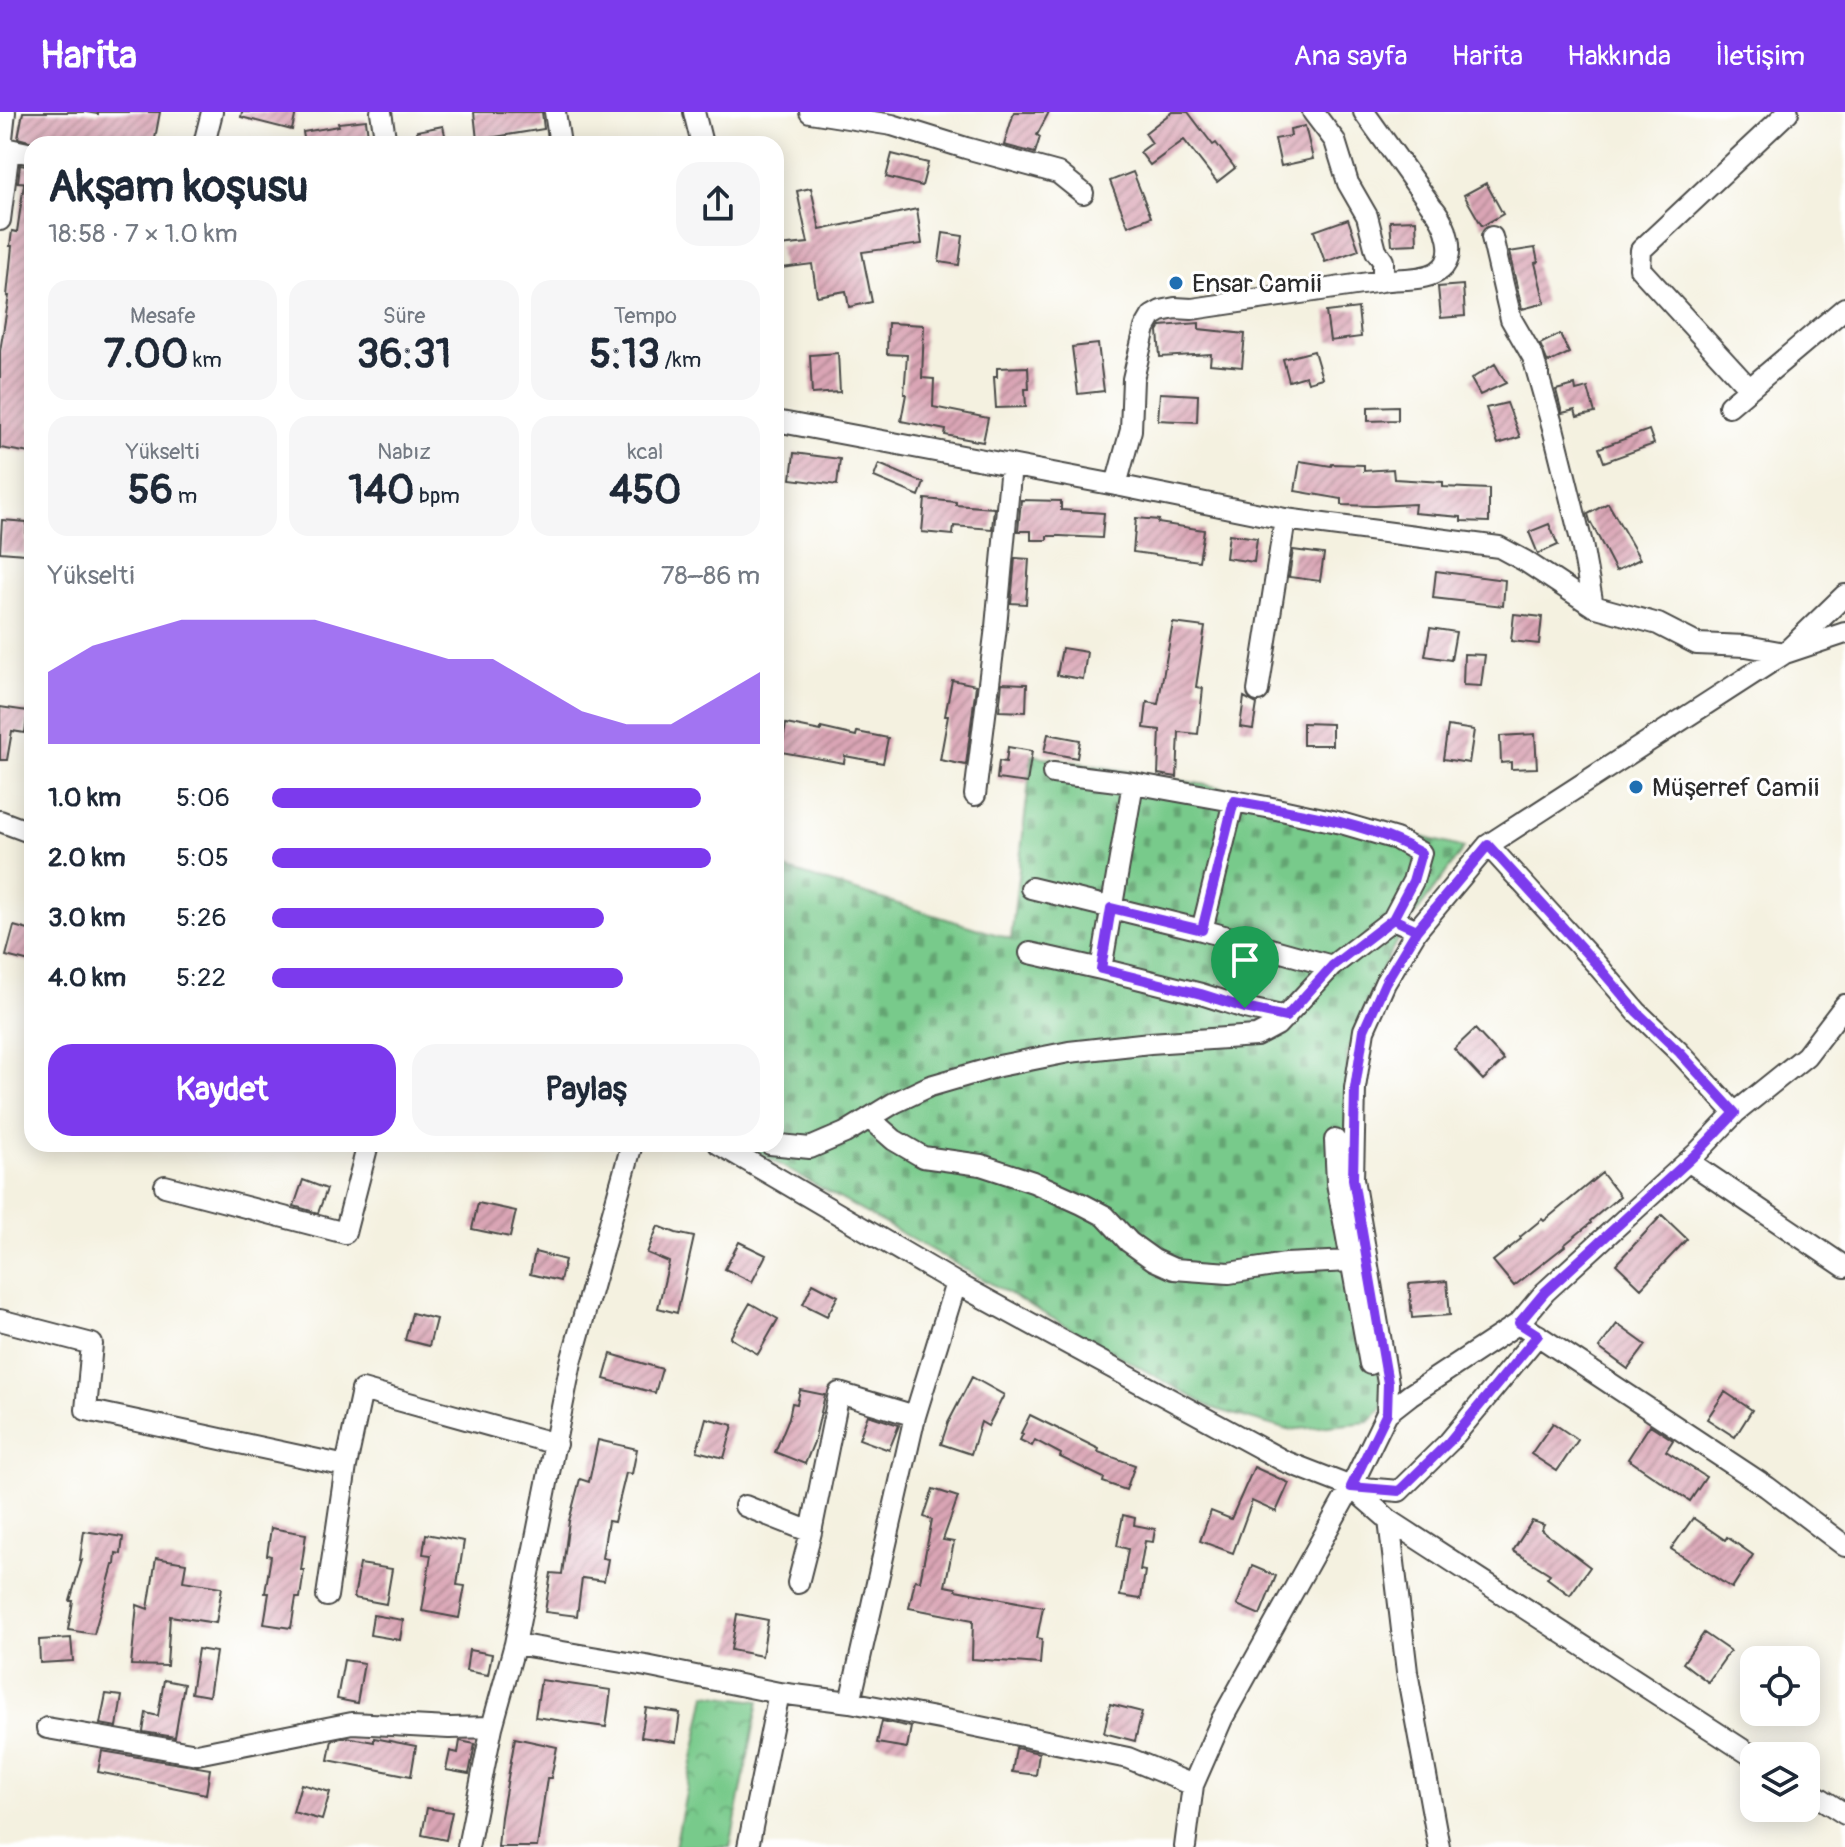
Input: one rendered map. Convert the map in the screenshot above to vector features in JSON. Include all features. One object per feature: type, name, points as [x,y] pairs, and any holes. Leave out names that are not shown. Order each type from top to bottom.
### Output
[{"type":"street","points":[[0,220],[5,112]]},
{"type":"street","points":[[206,136],[212,112]]},
{"type":"street","points":[[381,112],[385,136]]},
{"type":"street","points":[[555,112],[559,136]]},
{"type":"street","points":[[694,112],[700,136]]},
{"type":"street","points":[[810,112],[892,125],[1058,173],[1083,193]]},
{"type":"street","points":[[1313,112],[1335,141],[1348,183],[1367,216],[1376,251],[1383,261],[1383,280]]},
{"type":"street","points":[[1116,485],[1131,430],[1133,379],[1145,328],[1152,316],[1175,308],[1192,309],[1383,280],[1423,277],[1438,272],[1445,265],[1448,239],[1439,214],[1364,112]]},
{"type":"street","points":[[1749,388],[1640,269],[1641,250],[1788,112]]},
{"type":"street","points":[[3,148],[24,152]]},
{"type":"street","points":[[1492,237],[1511,319],[1533,357],[1553,428],[1582,544],[1593,606]]},
{"type":"street","points":[[1729,406],[1845,308]]},
{"type":"street","points":[[784,422],[1285,519],[1499,547],[1593,606],[1658,624],[1697,644],[1746,646],[1785,653],[1845,633]]},
{"type":"street","points":[[975,795],[996,627],[1011,465]]},
{"type":"street","points":[[1258,691],[1285,519]]},
{"type":"street","points":[[1185,1847],[1193,1785],[1222,1719],[1351,1487],[1387,1413],[1388,1383],[1353,1179],[1355,1088],[1364,1030],[1385,983],[1417,930],[1488,845],[1785,653],[1845,595]]},
{"type":"street","points":[[784,1145],[810,1148],[845,1133],[894,1103],[930,1086],[999,1066],[1083,1050],[1256,1036],[1277,1025],[1332,966],[1393,919],[1413,881],[1421,853],[1396,839],[1341,823],[1133,783],[1053,773]]},
{"type":"street","points":[[1101,969],[1133,783]]},
{"type":"street","points":[[1202,930],[1234,801]]},
{"type":"street","points":[[0,821],[24,830]]},
{"type":"street","points":[[1488,845],[1637,1012],[1735,1113]]},
{"type":"street","points":[[1031,888],[1332,966]]},
{"type":"street","points":[[1393,919],[1417,930]]},
{"type":"street","points":[[1030,953],[1286,1017]]},
{"type":"street","points":[[1387,1413],[1519,1323],[1545,1292],[1688,1161],[1735,1113],[1806,1056],[1845,1005]]},
{"type":"street","points":[[869,1118],[894,1140],[923,1157],[981,1165],[1033,1182],[1082,1204],[1105,1216],[1129,1242],[1154,1260],[1174,1269],[1229,1273],[1286,1264],[1351,1261]]},
{"type":"street","points":[[1335,1140],[1337,1183],[1370,1364]]},
{"type":"street","points":[[165,1186],[345,1233],[366,1152]]},
{"type":"street","points":[[468,1847],[492,1727],[515,1644],[571,1362],[630,1152]]},
{"type":"street","points":[[733,1152],[956,1283],[1284,1461],[1351,1487],[1399,1491],[1449,1442],[1538,1335]]},
{"type":"street","points":[[1688,1161],[1845,1267]]},
{"type":"street","points":[[850,1702],[915,1416],[956,1283]]},
{"type":"street","points":[[0,1320],[92,1344],[86,1410],[346,1466]]},
{"type":"street","points":[[1519,1323],[1767,1487],[1845,1546]]},
{"type":"street","points":[[327,1596],[346,1466],[362,1390],[556,1444]]},
{"type":"street","points":[[798,1583],[839,1393],[915,1416]]},
{"type":"street","points":[[1351,1487],[1389,1520],[1740,1748]]},
{"type":"street","points":[[745,1506],[811,1532]]},
{"type":"street","points":[[1389,1520],[1407,1672],[1439,1847]]},
{"type":"street","points":[[515,1644],[961,1723],[1128,1758],[1193,1785]]},
{"type":"street","points":[[748,1847],[779,1693]]},
{"type":"street","points":[[47,1728],[197,1754],[352,1723],[492,1727]]},
{"type":"street","points":[[1820,1798],[1845,1814]]},
{"type":"green space","points":[[1032,755],[1264,795],[1464,848],[1398,938],[1371,990],[1347,1054],[1348,1162],[1384,1406],[1369,1422],[1288,1430],[1212,1408],[757,1152],[784,1152],[784,868],[1011,939]]},
{"type":"green space","points":[[706,1694],[759,1701],[730,1847],[675,1847]]},
{"type":"building","points":[[23,112],[160,112],[156,136],[18,138]]},
{"type":"building","points":[[242,112],[296,112],[292,130],[241,117]]},
{"type":"building","points":[[474,112],[542,112],[544,129],[501,136],[477,136]]},
{"type":"building","points":[[1014,112],[1049,112],[1037,135],[1040,137],[1035,153],[1004,145]]},
{"type":"building","points":[[1172,112],[1188,112],[1235,168],[1217,182],[1184,140],[1150,165],[1140,152],[1152,143],[1145,133]]},
{"type":"building","points":[[366,120],[368,136],[304,136],[303,132],[339,126],[338,123]]},
{"type":"building","points":[[443,126],[445,136],[418,136],[417,131]]},
{"type":"building","points":[[1305,126],[1313,159],[1281,166],[1275,139],[1291,136],[1290,129]]},
{"type":"building","points":[[892,154],[928,163],[922,186],[886,177]]},
{"type":"building","points":[[20,165],[24,166],[24,182],[18,182]]},
{"type":"building","points":[[1133,172],[1151,217],[1128,226],[1110,181]]},
{"type":"building","points":[[1486,183],[1503,214],[1482,226],[1464,195]]},
{"type":"building","points":[[24,184],[24,452],[0,448],[0,351],[9,296],[12,231],[17,232]]},
{"type":"building","points":[[811,188],[820,230],[917,209],[922,244],[862,252],[872,302],[849,307],[846,291],[817,296],[812,264],[784,268],[784,245],[808,243],[797,191]]},
{"type":"building","points":[[1348,219],[1359,250],[1325,262],[1314,231]]},
{"type":"building","points":[[1416,220],[1417,244],[1392,245],[1390,221]]},
{"type":"building","points":[[943,233],[963,236],[959,265],[939,262]]},
{"type":"building","points":[[1535,248],[1538,262],[1535,263],[1545,303],[1522,309],[1509,252]]},
{"type":"building","points":[[1463,285],[1465,316],[1441,318],[1438,287]]},
{"type":"building","points":[[1358,308],[1361,337],[1330,341],[1326,312]]},
{"type":"building","points":[[888,323],[924,325],[922,378],[934,379],[933,407],[988,418],[983,442],[945,435],[946,430],[901,421],[906,394],[907,355],[887,354]]},
{"type":"building","points":[[1199,323],[1199,329],[1245,334],[1242,367],[1210,364],[1211,354],[1160,357],[1158,331],[1161,326]]},
{"type":"building","points":[[1560,334],[1569,353],[1548,363],[1540,344]]},
{"type":"building","points":[[1098,344],[1104,391],[1078,394],[1072,347]]},
{"type":"building","points":[[1314,351],[1322,378],[1308,382],[1306,376],[1289,381],[1283,359]]},
{"type":"building","points":[[838,353],[840,392],[812,394],[810,355]]},
{"type":"building","points":[[1495,364],[1506,383],[1480,395],[1471,379]]},
{"type":"building","points":[[1028,367],[1026,407],[996,408],[994,377],[997,377],[997,368]]},
{"type":"building","points":[[1575,385],[1576,391],[1588,388],[1595,413],[1577,417],[1575,410],[1562,413],[1556,390]]},
{"type":"building","points":[[1160,393],[1198,395],[1197,422],[1158,420]]},
{"type":"building","points":[[1507,403],[1520,437],[1498,444],[1486,408]]},
{"type":"building","points":[[1398,406],[1398,420],[1368,421],[1368,407]]},
{"type":"building","points":[[1649,430],[1654,444],[1604,462],[1599,448]]},
{"type":"building","points":[[794,453],[840,459],[837,485],[791,479]]},
{"type":"building","points":[[1300,461],[1331,466],[1364,465],[1364,471],[1393,469],[1394,479],[1443,482],[1443,487],[1489,489],[1489,522],[1414,513],[1415,504],[1342,505],[1342,499],[1295,491]]},
{"type":"building","points":[[879,464],[924,483],[919,496],[874,477]]},
{"type":"building","points":[[925,499],[994,508],[992,529],[954,526],[953,535],[922,532]]},
{"type":"building","points":[[1021,500],[1061,501],[1061,510],[1104,513],[1102,538],[1047,536],[1047,540],[1031,540],[1031,531],[1018,531]]},
{"type":"building","points":[[1608,503],[1640,559],[1616,571],[1588,514]]},
{"type":"building","points":[[1136,518],[1204,530],[1199,561],[1133,552]]},
{"type":"building","points":[[2,520],[24,522],[24,554],[0,552]]},
{"type":"building","points":[[1549,524],[1558,545],[1538,554],[1529,532]]},
{"type":"building","points":[[1229,534],[1257,538],[1254,562],[1226,558]]},
{"type":"building","points":[[1293,550],[1324,554],[1320,581],[1289,577]]},
{"type":"building","points":[[1015,558],[1029,559],[1026,604],[1011,603]]},
{"type":"building","points":[[1436,571],[1505,580],[1503,606],[1433,598]]},
{"type":"building","points":[[1514,614],[1542,617],[1539,644],[1511,641]]},
{"type":"building","points":[[1173,623],[1205,627],[1196,687],[1203,688],[1198,734],[1179,732],[1177,777],[1158,774],[1160,730],[1144,728],[1147,702],[1158,704]]},
{"type":"building","points":[[1430,628],[1456,632],[1451,660],[1425,656]]},
{"type":"building","points":[[1062,648],[1087,652],[1083,679],[1057,675]]},
{"type":"building","points":[[1464,654],[1485,655],[1481,686],[1463,685]]},
{"type":"building","points":[[952,680],[976,685],[966,765],[940,760]]},
{"type":"building","points":[[1002,683],[1027,684],[1026,712],[999,711]]},
{"type":"building","points":[[1244,697],[1257,704],[1253,729],[1240,727]]},
{"type":"building","points":[[0,707],[24,710],[24,733],[12,731],[7,760],[0,760]]},
{"type":"building","points":[[1303,723],[1332,724],[1332,745],[1303,745]]},
{"type":"building","points":[[786,724],[888,738],[883,763],[845,756],[844,763],[784,753]]},
{"type":"building","points":[[1448,726],[1474,730],[1469,763],[1443,759]]},
{"type":"building","points":[[1048,734],[1080,740],[1077,758],[1044,752]]},
{"type":"building","points":[[1535,734],[1537,768],[1511,769],[1511,762],[1501,763],[1500,736]]},
{"type":"building","points":[[1008,747],[1032,751],[1027,783],[997,779],[999,761],[1006,762]]},
{"type":"building","points":[[14,926],[24,929],[24,960],[6,956]]},
{"type":"building","points":[[1475,1029],[1504,1060],[1483,1080],[1454,1049]]},
{"type":"building","points":[[1602,1173],[1620,1196],[1565,1246],[1514,1286],[1493,1261]]},
{"type":"building","points":[[303,1180],[327,1189],[318,1213],[294,1206]]},
{"type":"building","points":[[478,1203],[516,1211],[510,1237],[472,1229]]},
{"type":"building","points":[[1662,1215],[1687,1239],[1641,1288],[1616,1264]]},
{"type":"building","points":[[658,1226],[694,1237],[677,1313],[658,1308],[669,1262],[647,1253]]},
{"type":"building","points":[[739,1242],[766,1255],[752,1282],[725,1269]]},
{"type":"building","points":[[535,1252],[565,1260],[560,1281],[530,1274]]},
{"type":"building","points":[[1447,1281],[1450,1315],[1412,1318],[1409,1284]]},
{"type":"building","points":[[813,1283],[838,1296],[827,1316],[803,1304]]},
{"type":"building","points":[[750,1303],[778,1319],[758,1354],[730,1338]]},
{"type":"building","points":[[412,1313],[436,1319],[429,1346],[405,1340]]},
{"type":"building","points":[[1617,1324],[1646,1345],[1628,1369],[1599,1348]]},
{"type":"building","points":[[611,1354],[662,1369],[655,1393],[604,1379]]},
{"type":"building","points":[[972,1377],[1004,1395],[988,1426],[981,1422],[971,1454],[941,1444],[948,1423]]},
{"type":"building","points":[[800,1390],[825,1395],[814,1442],[805,1464],[775,1452],[792,1403],[797,1404]]},
{"type":"building","points":[[1725,1392],[1752,1410],[1735,1437],[1707,1419]]},
{"type":"building","points":[[868,1415],[899,1425],[889,1450],[859,1439]]},
{"type":"building","points":[[1030,1415],[1099,1449],[1098,1452],[1135,1465],[1126,1490],[1103,1482],[1104,1478],[1060,1457],[1061,1454],[1035,1440],[1032,1446],[1020,1440]]},
{"type":"building","points":[[706,1418],[733,1425],[724,1458],[697,1451]]},
{"type":"building","points":[[1553,1423],[1578,1440],[1557,1471],[1531,1454]]},
{"type":"building","points":[[1650,1425],[1673,1440],[1666,1451],[1706,1477],[1690,1501],[1628,1459]]},
{"type":"building","points":[[598,1440],[637,1449],[632,1474],[626,1473],[614,1522],[608,1521],[602,1558],[608,1559],[604,1581],[582,1578],[577,1616],[545,1612],[551,1573],[562,1574],[569,1521],[580,1479],[589,1482]]},
{"type":"building","points":[[1254,1467],[1289,1483],[1276,1512],[1252,1501],[1233,1553],[1200,1541],[1211,1511],[1231,1519]]},
{"type":"building","points":[[933,1489],[958,1497],[943,1540],[954,1542],[945,1586],[1043,1607],[1037,1638],[1042,1639],[1040,1664],[972,1659],[973,1620],[909,1608],[915,1580],[920,1581],[932,1520],[924,1517]]},
{"type":"building","points":[[1123,1515],[1135,1518],[1134,1525],[1155,1529],[1153,1542],[1145,1541],[1140,1570],[1145,1571],[1141,1599],[1120,1596],[1128,1549],[1117,1546]]},
{"type":"building","points":[[1693,1518],[1753,1555],[1732,1588],[1671,1549]]},
{"type":"building","points":[[1532,1521],[1544,1525],[1541,1530],[1590,1567],[1570,1595],[1547,1578],[1550,1574],[1513,1551]]},
{"type":"building","points":[[271,1528],[306,1534],[300,1598],[296,1598],[291,1628],[264,1624],[269,1593],[265,1593],[271,1556],[267,1555]]},
{"type":"building","points":[[84,1531],[123,1537],[121,1554],[116,1553],[94,1634],[68,1630],[73,1601],[70,1601],[82,1560]]},
{"type":"building","points":[[426,1534],[464,1541],[457,1585],[465,1586],[459,1618],[422,1611],[431,1555],[423,1554]]},
{"type":"building","points":[[156,1558],[186,1563],[183,1581],[222,1587],[216,1623],[170,1616],[167,1666],[131,1665],[137,1605],[148,1609]]},
{"type":"building","points":[[360,1564],[392,1569],[386,1604],[354,1598]]},
{"type":"building","points":[[1252,1566],[1276,1576],[1260,1615],[1237,1605]]},
{"type":"building","points":[[737,1614],[768,1620],[762,1656],[731,1650]]},
{"type":"building","points":[[373,1615],[403,1620],[400,1640],[370,1635]]},
{"type":"building","points":[[1704,1633],[1730,1651],[1708,1682],[1683,1663]]},
{"type":"building","points":[[71,1638],[73,1661],[40,1663],[39,1640]]},
{"type":"building","points":[[198,1649],[216,1652],[209,1696],[191,1693]]},
{"type":"building","points":[[469,1650],[492,1654],[488,1675],[466,1671]]},
{"type":"building","points":[[344,1660],[364,1663],[357,1703],[337,1699]]},
{"type":"building","points":[[164,1680],[184,1684],[175,1737],[143,1732],[146,1713],[158,1716]]},
{"type":"building","points":[[541,1680],[611,1690],[606,1727],[535,1717]]},
{"type":"building","points":[[106,1694],[122,1696],[117,1727],[100,1724]]},
{"type":"building","points":[[1110,1704],[1142,1712],[1135,1741],[1104,1733]]},
{"type":"building","points":[[646,1708],[680,1713],[676,1742],[641,1737]]},
{"type":"building","points":[[882,1721],[911,1727],[907,1748],[877,1743]]},
{"type":"building","points":[[346,1737],[374,1742],[374,1738],[416,1746],[411,1776],[328,1760],[332,1740]]},
{"type":"building","points":[[515,1738],[557,1747],[551,1778],[547,1778],[537,1847],[498,1847]]},
{"type":"building","points":[[460,1741],[475,1744],[469,1774],[446,1770],[450,1751],[458,1753]]},
{"type":"building","points":[[1016,1748],[1039,1753],[1036,1775],[1012,1772]]},
{"type":"building","points":[[102,1751],[210,1769],[206,1794],[98,1772]]},
{"type":"building","points":[[301,1784],[330,1792],[322,1820],[293,1812]]},
{"type":"building","points":[[427,1808],[452,1812],[446,1840],[422,1835]]},
{"type":"place","name":"Ensar Camii","points":[[1176,283]]},
{"type":"place","name":"Müşerref Camii","points":[[1636,787]]},
{"type":"route","points":[[1245,1008],[1101,969],[1111,908],[1202,930],[1234,801],[1341,823],[1396,839],[1421,853],[1413,881],[1393,919],[1417,930],[1488,845],[1637,1012],[1735,1113],[1697,1153],[1545,1292],[1519,1323],[1538,1335],[1449,1442],[1399,1491],[1351,1487],[1387,1413],[1388,1383],[1353,1179],[1355,1088],[1364,1030],[1385,983],[1417,930],[1393,919],[1332,966],[1286,1017],[1245,1008]]}]
